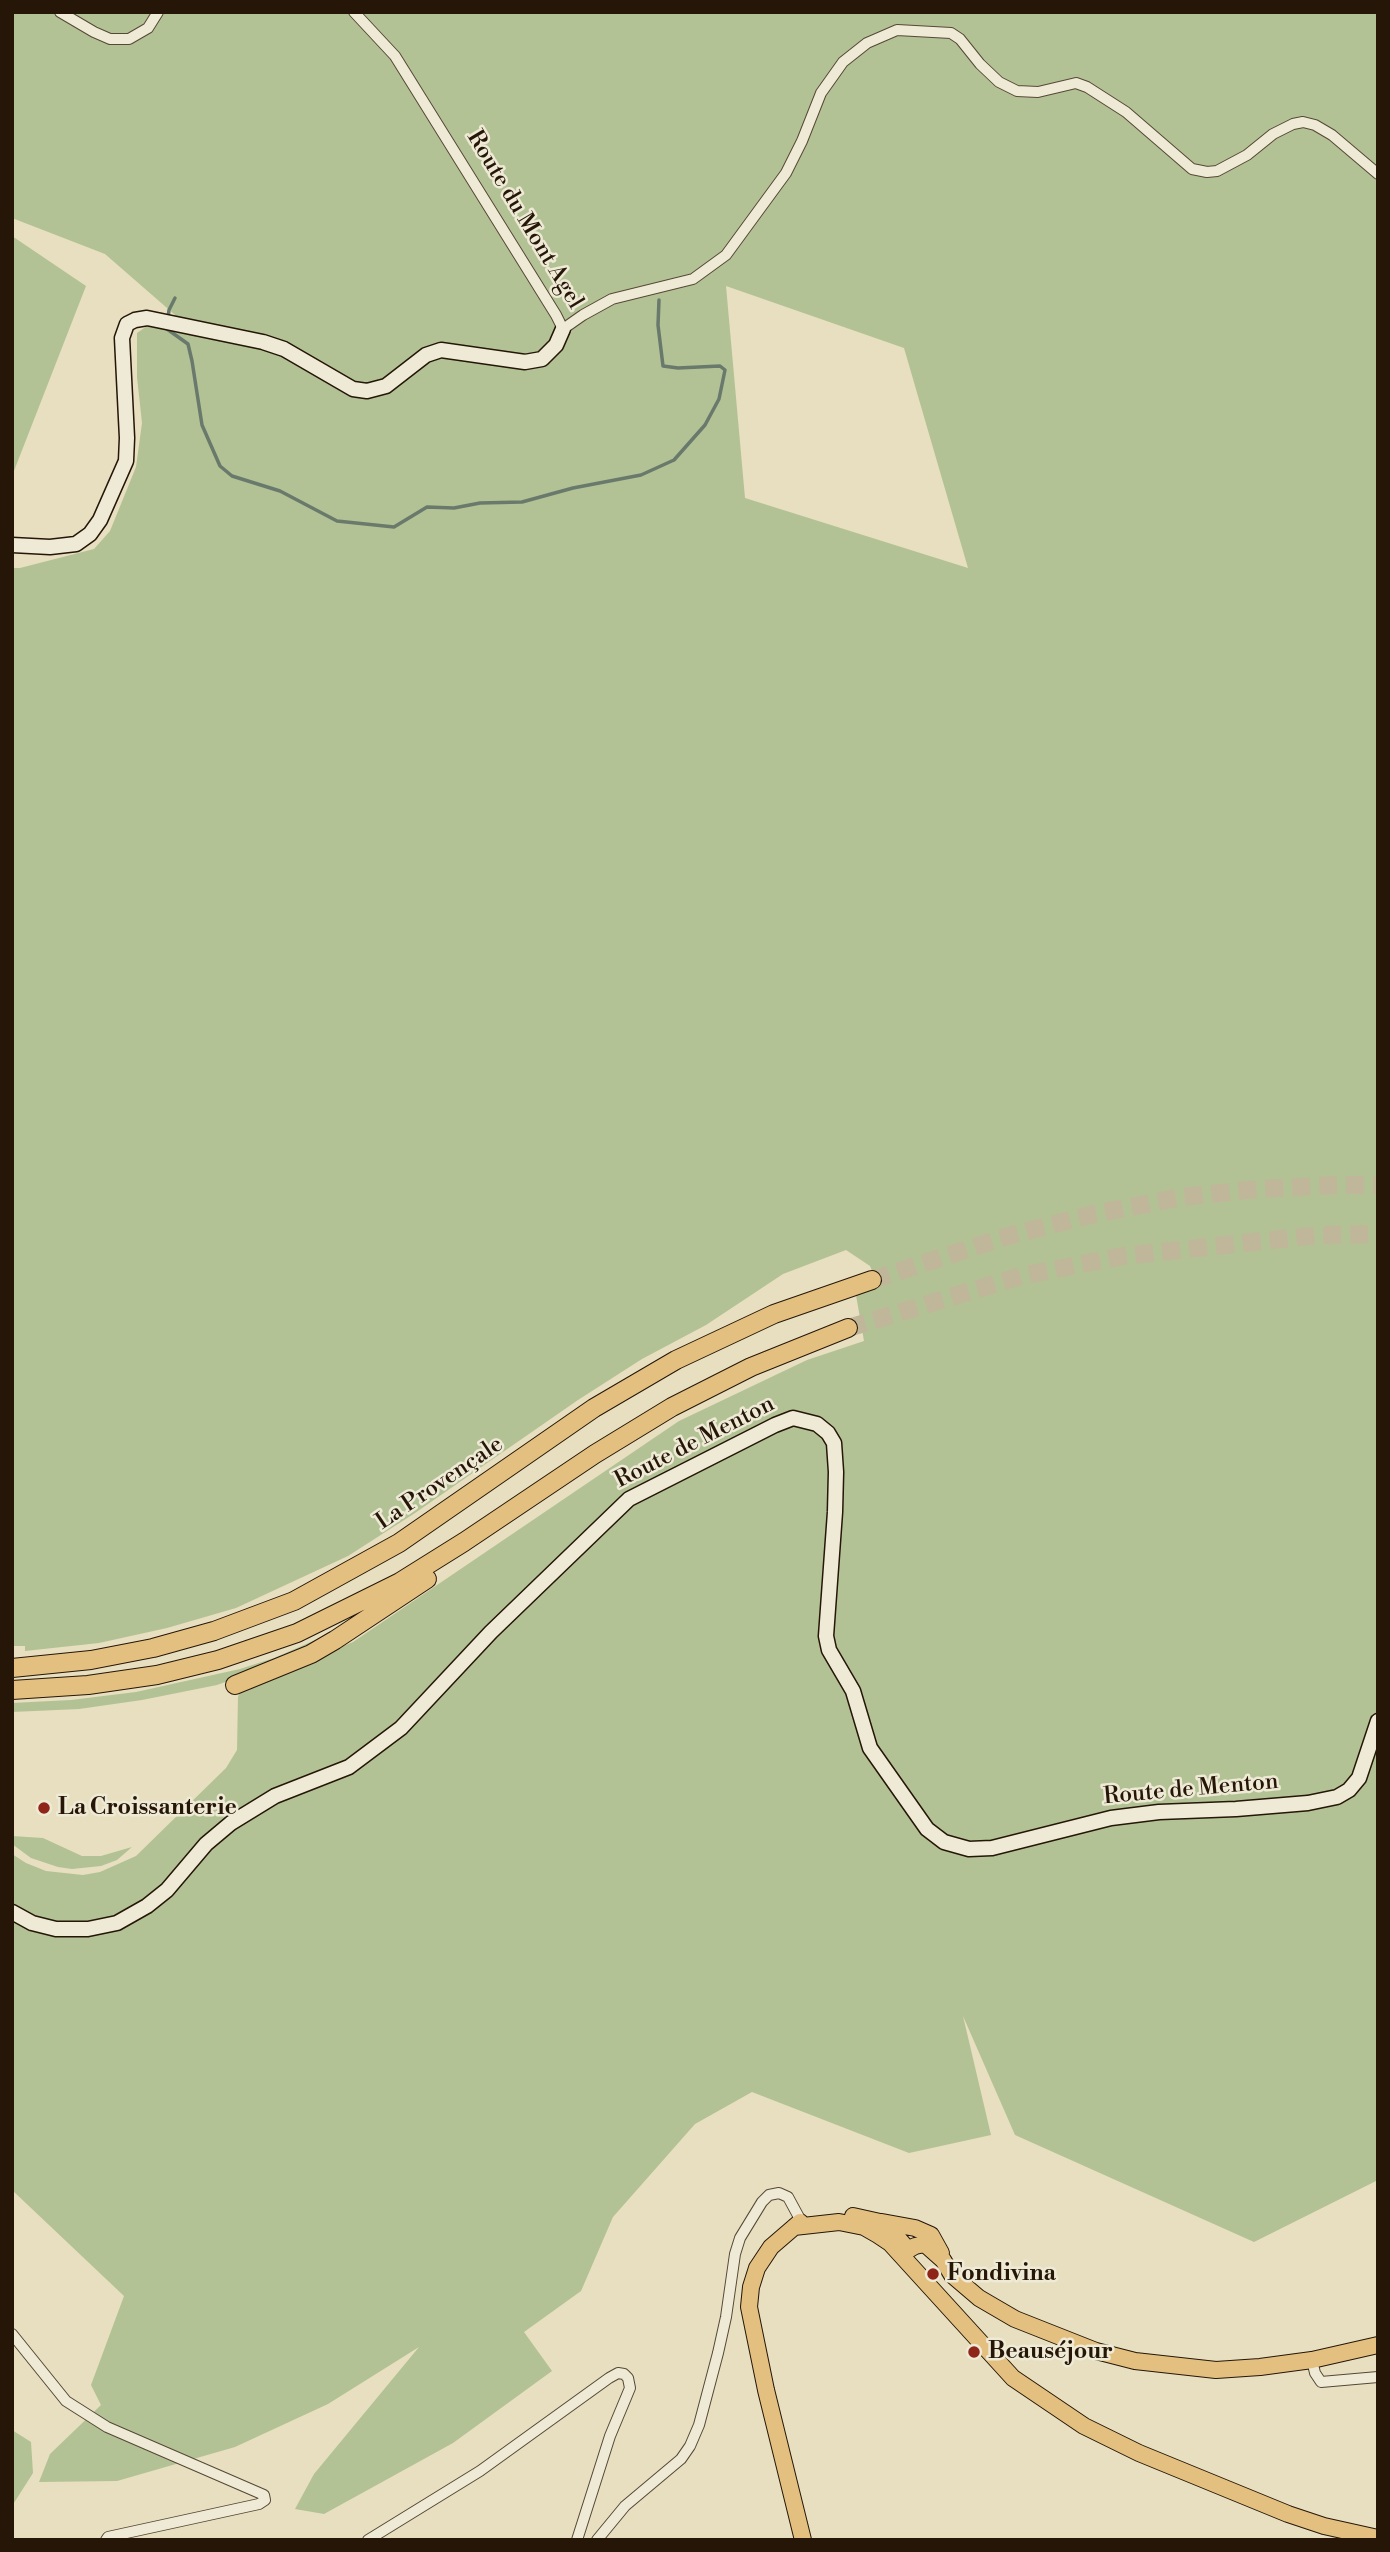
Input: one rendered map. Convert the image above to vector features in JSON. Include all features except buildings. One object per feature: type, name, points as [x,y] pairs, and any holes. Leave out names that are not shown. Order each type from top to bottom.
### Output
[{"type":"highway","name":"La Provençale","points":[[12,1668],[82,1661],[153,1648],[225,1628],[294,1601],[399,1543],[594,1408],[676,1360],[765,1317],[872,1280]]},
{"type":"highway","points":[[12,1690],[88,1685],[157,1675],[218,1660],[276,1641],[341,1613],[400,1582],[595,1454],[672,1407],[759,1363],[848,1328]]},
{"type":"highway","points":[[235,1685],[311,1654],[355,1629],[444,1567],[523,1503]]},
{"type":"main road","name":"Route du Mont Agel","points":[[12,545],[50,547],[76,544],[90,534],[100,520],[126,461],[127,426],[122,338],[127,324],[147,318],[263,342],[284,349],[345,386],[367,391],[386,386],[426,355],[441,351],[525,362],[542,359],[556,345],[564,329]]},
{"type":"main road","name":"Route de Menton","points":[[12,1912],[32,1923],[55,1929],[88,1929],[117,1923],[147,1906],[167,1890],[206,1844],[231,1822],[275,1796],[349,1767],[401,1728],[491,1632],[629,1499],[793,1418],[817,1424],[828,1433],[834,1443],[835,1511],[826,1636],[829,1650],[853,1691],[870,1748],[927,1829],[944,1842],[969,1849],[992,1848],[1111,1818],[1159,1812],[1269,1807],[1337,1797],[1349,1790],[1359,1777],[1378,1720]]},
{"type":"main road","points":[[803,2540],[749,2307],[757,2268],[771,2247],[815,2216],[845,2215],[915,2228],[931,2235],[943,2260]]},
{"type":"main road","points":[[799,2225],[839,2222],[864,2227],[900,2246],[925,2244],[943,2260],[953,2275],[979,2298],[1015,2319],[1096,2351],[1135,2361],[1216,2370],[1312,2360],[1378,2346]]},
{"type":"main road","points":[[880,2222],[936,2287],[941,2298],[1013,2378],[1084,2426],[1139,2453],[1287,2514],[1324,2526],[1378,2538]]},
{"type":"main road","points":[[900,2246],[915,2228]]},
{"type":"street","points":[[60,12],[110,39],[129,39],[148,28],[158,12]]},
{"type":"street","name":"Route du Mont Agel","points":[[354,12],[395,57],[564,329]]},
{"type":"street","points":[[564,329],[612,299],[693,279],[726,255],[786,173],[803,141],[821,93],[844,62],[867,43],[897,30],[951,33],[960,39],[999,82],[1017,91],[1038,92],[1076,83],[1087,87],[1126,112],[1192,169],[1217,171],[1247,155],[1273,134],[1303,122],[1315,125],[1332,135],[1378,174]]},
{"type":"street","points":[[597,2540],[625,2506],[681,2459],[691,2446],[718,2353],[735,2254],[740,2238],[762,2202],[769,2195],[779,2193],[788,2197],[799,2225]]},
{"type":"street","points":[[12,2334],[66,2401],[86,2414],[107,2427],[264,2495],[264,2500],[259,2504],[108,2537],[106,2540]]},
{"type":"street","points":[[1312,2360],[1315,2373],[1321,2382],[1378,2377]]},
{"type":"street","points":[[368,2540],[480,2471],[609,2378],[618,2373],[624,2374],[628,2378],[630,2388],[610,2435],[577,2540]]},
{"type":"green space","points":[[12,12],[1378,12],[1378,2180],[1254,2242],[1015,2135],[963,2016],[991,2135],[909,2153],[752,2092],[695,2124],[613,2217],[581,2291],[524,2332],[552,2371],[453,2443],[324,2514],[295,2509],[314,2474],[419,2347],[328,2404],[235,2447],[117,2481],[39,2482],[50,2454],[101,2405],[91,2385],[124,2296],[12,2190],[12,1854],[46,1871],[83,1875],[100,1872],[136,1856],[226,1768],[237,1750],[238,1697],[241,1689],[353,1642],[679,1421],[807,1360],[864,1341],[856,1295],[879,1287],[870,1266],[846,1250],[783,1274],[706,1325],[642,1359],[578,1400],[348,1556],[236,1608],[167,1628],[99,1643],[25,1651],[25,1646],[12,1646],[12,568],[94,549],[110,531],[136,467],[142,423],[137,377],[137,333],[150,324],[190,328],[105,254],[12,218]],"holes":[[[726,286],[904,348],[968,568],[745,498]]]},
{"type":"green space","points":[[12,236],[86,286],[12,476]]},
{"type":"green space","points":[[350,1625],[278,1663],[217,1685],[79,1709],[12,1712],[12,1703],[71,1700],[136,1692],[240,1669],[274,1658]]},
{"type":"green space","points":[[12,1836],[43,1838],[82,1856],[101,1856],[132,1847],[117,1860],[101,1866],[72,1869],[31,1858],[12,1844]]},
{"type":"green space","points":[[12,2430],[31,2442],[33,2473],[12,2506]]},
{"type":"waterway","points":[[168,318],[175,298]]},
{"type":"waterway","points":[[167,326],[167,329],[188,344],[202,425],[220,466],[232,476],[280,491],[337,521],[394,527],[427,507],[454,508],[480,503],[522,502],[573,488],[641,475],[674,460],[705,425],[719,399],[725,370],[720,366],[663,366],[658,325],[659,300]]},
{"type":"tunnel","points":[[872,1280],[1008,1236],[1094,1214],[1182,1197],[1257,1189],[1378,1185]]},
{"type":"tunnel","points":[[848,1328],[1021,1276],[1123,1256],[1318,1235],[1378,1234]]},
{"type":"place","name":"La Croissanterie","points":[[44,1808]]},
{"type":"place","name":"Fondivina","points":[[933,2274]]},
{"type":"place","name":"Beauséjour","points":[[974,2352]]}]
